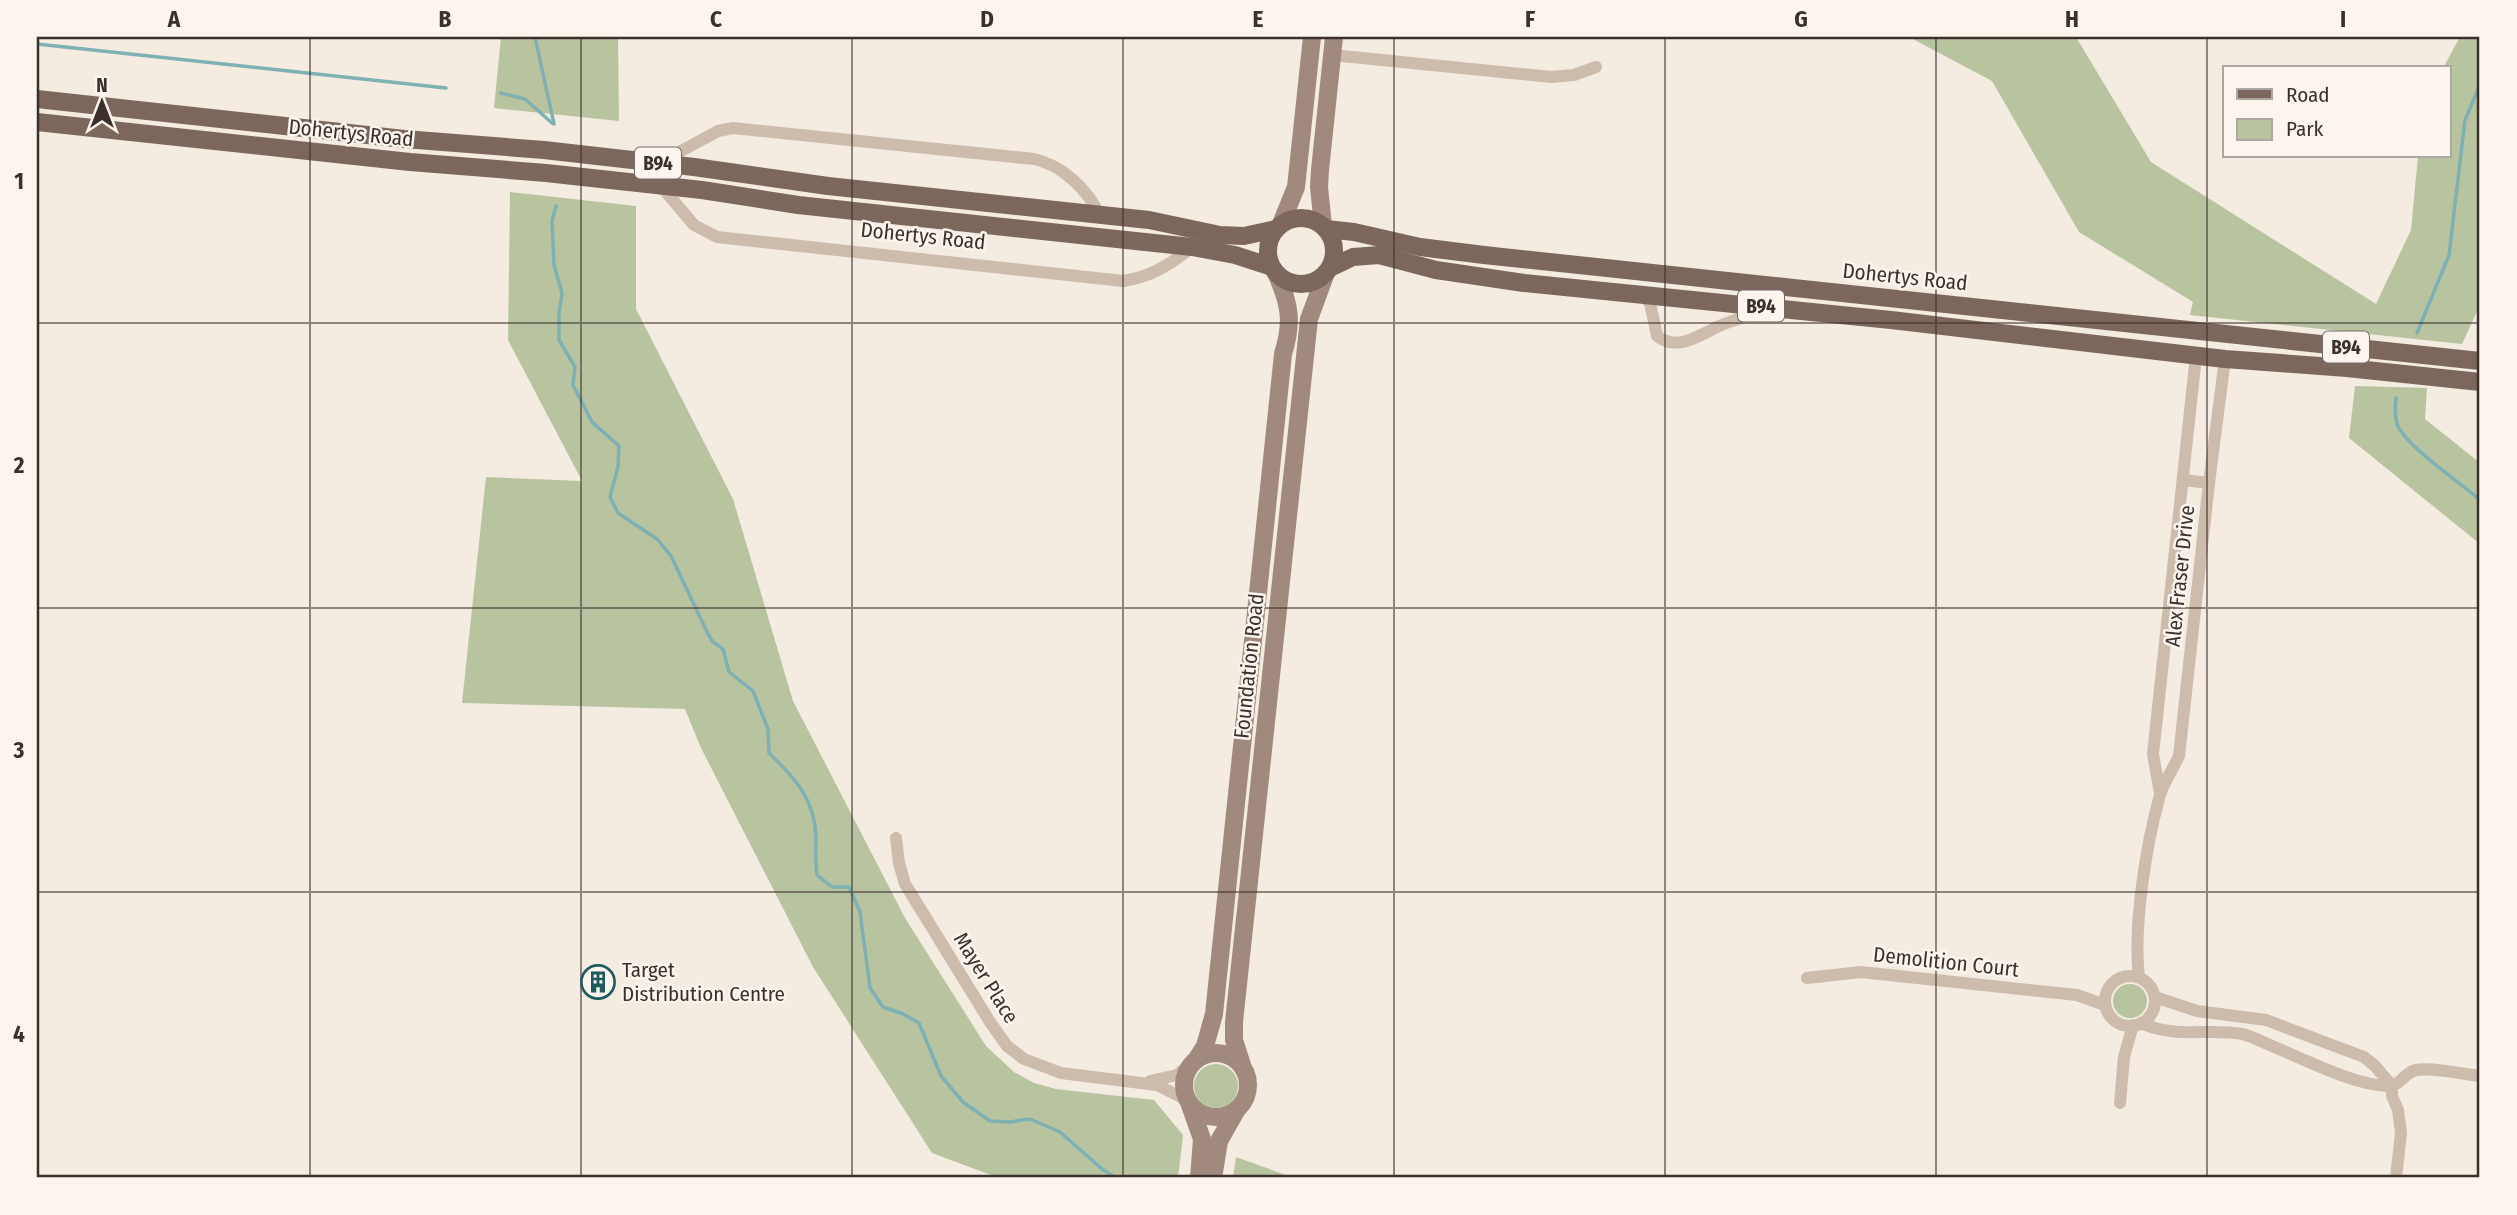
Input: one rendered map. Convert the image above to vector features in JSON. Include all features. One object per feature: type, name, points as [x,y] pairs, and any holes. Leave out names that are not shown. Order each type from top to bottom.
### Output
[{"type":"main road","name":"Dohertys Road","points":[[37,99],[450,144],[544,150],[659,163],[828,186],[1149,220],[1234,236],[1279,227]]},
{"type":"main road","name":"Dohertys Road","points":[[37,122],[434,165],[546,173],[798,205],[1192,247],[1235,255],[1274,270]]},
{"type":"main road","name":"B94","points":[[1279,227],[1293,219],[1306,218],[1324,228]]},
{"type":"main road","points":[[1274,270],[1268,247],[1279,227]]},
{"type":"main road","name":"Dohertys Road","points":[[1324,228],[1442,250],[2480,361]]},
{"type":"main road","points":[[1324,228],[1334,248],[1328,270]]},
{"type":"main road","name":"Dohertys Road","points":[[1328,270],[1353,257],[1379,255],[1459,274],[2196,356],[2347,368],[2480,383]]},
{"type":"main road","name":"B94","points":[[1274,270],[1287,281],[1301,284],[1314,281],[1328,270]]},
{"type":"main road","points":[[1891,320],[1893,299]]},
{"type":"main road","points":[[2196,356],[2213,332]]},
{"type":"main road","points":[[2213,332],[2225,359]]},
{"type":"main road","points":[[2461,380],[2480,372]]},
{"type":"street","points":[[1279,227],[1296,187],[1312,37]]},
{"type":"street","points":[[1324,228],[1318,187],[1333,46],[1551,78],[1574,75],[1596,67]]},
{"type":"street","points":[[659,163],[718,131],[733,128],[1034,159],[1048,162],[1066,175],[1088,196],[1099,214]]},
{"type":"street","name":"Dohertys Road","points":[[661,186],[694,225],[717,237],[1123,281],[1158,271],[1192,247]]},
{"type":"street","name":"Foundation Road","points":[[1194,1061],[1205,1046],[1214,1014],[1283,354],[1288,340],[1290,313],[1287,298],[1274,270]]},
{"type":"street","name":"Foundation Road","points":[[1242,1065],[1234,1040],[1235,1013],[1309,319],[1328,270]]},
{"type":"street","name":"Dohertys Road","points":[[1641,294],[1650,303],[1657,336],[1670,341],[1694,340],[1715,328],[1779,308]]},
{"type":"street","name":"Alex Fraser Drive","points":[[2160,793],[2153,754],[2196,356]]},
{"type":"street","name":"Alex Fraser Drive","points":[[2139,977],[2136,949],[2146,865],[2160,793],[2179,756],[2225,359]]},
{"type":"street","points":[[2183,480],[2209,483]]},
{"type":"street","points":[[2169,613],[2195,616]]},
{"type":"street","name":"Mayer Place","points":[[897,838],[899,863],[905,884],[1007,1046],[1024,1059],[1061,1073],[1157,1085],[1189,1103]]},
{"type":"street","name":"Alex Fraser Drive","points":[[2125,976],[2136,949]]},
{"type":"street","name":"Demolition Court","points":[[1807,978],[1861,972],[2081,996],[2105,1005]]},
{"type":"street","points":[[2120,1103],[2124,1057],[2118,1023],[2107,1012],[2105,1005],[2107,990],[2111,983],[2125,976],[2139,977],[2149,985],[2154,997],[2152,1012],[2137,1024],[2124,1057]]},
{"type":"street","name":"Demolition Court","points":[[2081,996],[2107,990]]},
{"type":"street","points":[[2154,997],[2197,1011],[2266,1020],[2364,1057],[2392,1086],[2392,1096],[2399,1110],[2401,1133],[2396,1178]]},
{"type":"street","points":[[2225,1033],[2226,1013]]},
{"type":"street","points":[[2118,1023],[2137,1024],[2175,1034],[2243,1034],[2337,1074],[2376,1084],[2392,1086],[2401,1082],[2412,1071],[2424,1070],[2480,1076]]},
{"type":"street","points":[[1199,1178],[1202,1139],[1184,1081],[1194,1061],[1215,1053],[1234,1058],[1242,1065],[1249,1084],[1243,1103],[1219,1141],[1213,1178]]},
{"type":"street","name":"Mayer Place","points":[[1142,1082],[1163,1080],[1177,1075],[1194,1061]]},
{"type":"street","points":[[1189,1103],[1198,1112],[1217,1118],[1236,1111]]},
{"type":"green space","points":[[501,37],[618,37],[619,121],[494,108]]},
{"type":"green space","points":[[1909,37],[2076,37],[2151,162],[2376,304],[2411,230],[2418,158],[2450,158],[2450,66],[2444,66],[2460,37],[2480,37],[2480,305],[2462,344],[2190,315],[2193,302],[2079,232],[1992,81]]},
{"type":"green space","points":[[510,192],[636,206],[636,309],[733,499],[793,701],[905,918],[986,1046],[1014,1072],[1034,1083],[1056,1089],[1154,1100],[1183,1135],[1178,1178],[999,1178],[932,1153],[813,967],[701,748],[685,709],[462,703],[486,477],[582,481],[508,340]]},
{"type":"green space","points":[[2355,386],[2427,388],[2425,419],[2480,463],[2480,544],[2349,438]]},
{"type":"green space","points":[[2130,984],[2142,989],[2147,1001],[2142,1013],[2130,1018],[2118,1013],[2113,1001],[2118,989]]},
{"type":"green space","points":[[1216,1064],[1225,1065],[1232,1070],[1237,1077],[1237,1095],[1232,1102],[1225,1107],[1216,1108],[1207,1107],[1200,1102],[1195,1095],[1194,1086],[1195,1077],[1200,1070],[1207,1065]]},
{"type":"green space","points":[[1236,1157],[1294,1178],[1233,1178]]},
{"type":"waterway","points":[[535,37],[554,124]]},
{"type":"waterway","points":[[37,44],[446,88]]},
{"type":"waterway","points":[[2417,333],[2449,255],[2465,120],[2480,85]]},
{"type":"waterway","points":[[501,93],[525,99],[552,123]]},
{"type":"waterway","points":[[556,206],[552,221],[554,265],[562,293],[559,340],[575,367],[573,385],[592,422],[619,446],[618,467],[610,497],[618,513],[657,539],[671,556],[708,634],[713,642],[723,649],[729,672],[753,691],[768,729],[769,753],[795,780],[812,811],[817,875],[832,887],[849,887],[860,912],[870,988],[883,1007],[919,1023],[941,1076],[963,1102],[990,1121],[1030,1119],[1060,1132],[1116,1178]]},
{"type":"waterway","points":[[2396,398],[2397,423],[2407,439],[2480,500]]},
{"type":"place","name":"Target Distribution Centre","points":[[598,982]]}]
